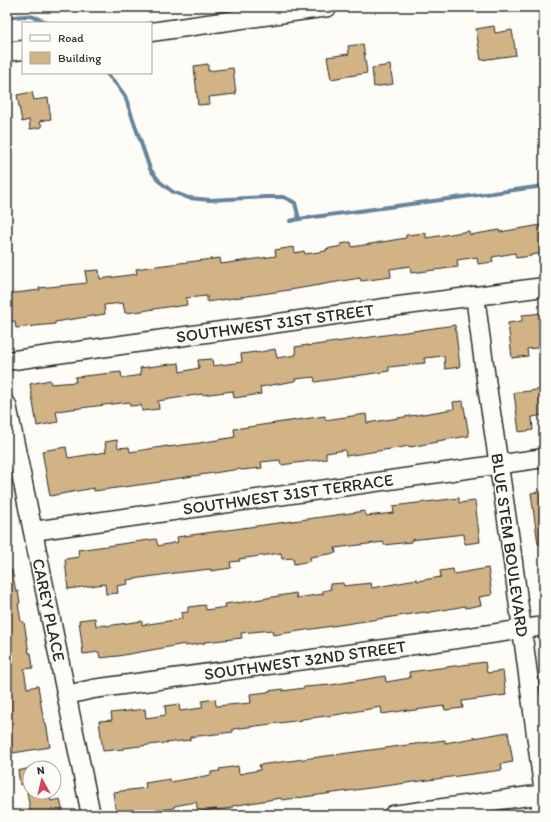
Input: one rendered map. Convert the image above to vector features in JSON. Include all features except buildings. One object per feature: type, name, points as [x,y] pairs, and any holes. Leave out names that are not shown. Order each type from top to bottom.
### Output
[{"type":"street","points":[[152,32],[328,7]]},
{"type":"street","points":[[7,52],[22,50]]},
{"type":"street","name":"SOUTHWEST 31ST STREET","points":[[7,360],[544,287]]},
{"type":"street","name":"BLUE STEM BOULEVARD","points":[[475,296],[544,794],[540,815]]},
{"type":"street","name":"CAREY PLACE","points":[[7,405],[91,815]]},
{"type":"street","name":"SOUTHWEST 31ST TERRACE","points":[[33,531],[544,458]]},
{"type":"street","name":"SOUTHWEST 32ND STREET","points":[[67,695],[93,689],[544,626]]},
{"type":"street","points":[[393,815],[544,794]]},
{"type":"waterway","points":[[7,18],[28,16],[46,22]]},
{"type":"waterway","points":[[107,74],[125,96],[150,169],[160,182],[173,192],[189,198],[210,200],[283,197],[295,203],[299,219],[290,221]]},
{"type":"waterway","points":[[299,219],[544,186]]}]
